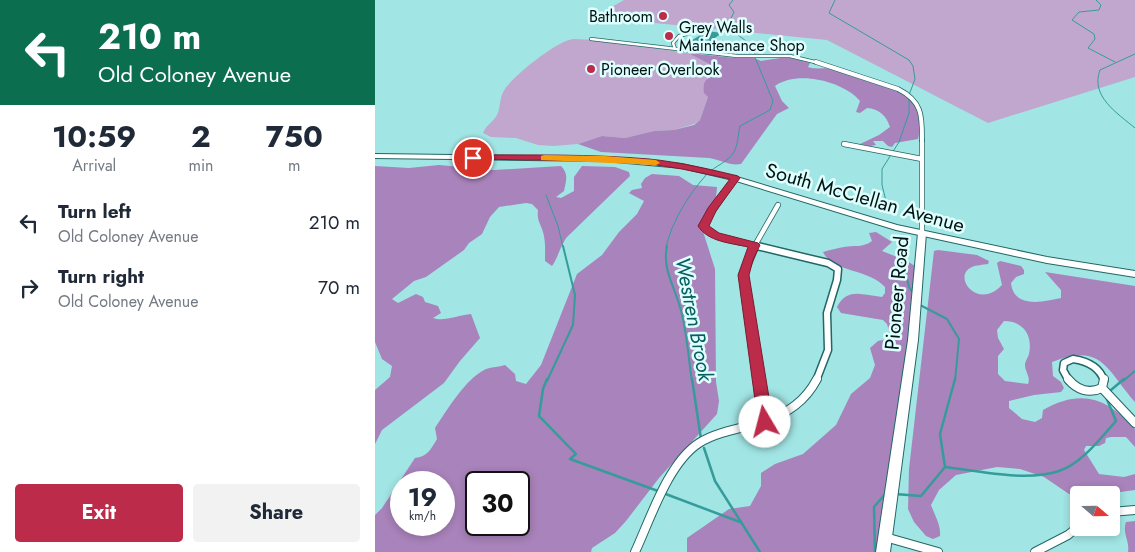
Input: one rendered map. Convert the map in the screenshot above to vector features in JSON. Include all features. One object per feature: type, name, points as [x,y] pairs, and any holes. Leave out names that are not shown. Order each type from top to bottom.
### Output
[{"type":"main road","name":"South McClellan Avenue","points":[[375,156],[613,159],[682,166],[735,178],[851,215],[922,233],[1047,260],[1135,274]]},
{"type":"main road","name":"Pioneer Road","points":[[883,552],[913,340],[922,233]]},
{"type":"street","points":[[675,49],[673,43],[679,36]]},
{"type":"street","name":"Pioneer Road","points":[[591,39],[737,56],[772,55],[798,58],[813,61],[910,94],[918,103],[922,118],[922,233]]},
{"type":"street","points":[[844,144],[922,159]]},
{"type":"street","points":[[635,552],[676,469],[687,451],[715,436],[765,422],[783,414],[801,402],[815,383],[825,362],[829,343],[827,312],[839,278],[838,269],[828,263],[716,236],[707,232],[703,226],[735,178]]},
{"type":"street","points":[[765,422],[743,275],[754,245],[778,205]]},
{"type":"street","points":[[1079,359],[1092,365],[1104,379],[1102,388],[1092,392],[1078,388],[1063,372],[1065,363],[1068,360],[1079,359]]},
{"type":"street","points":[[1102,388],[1135,423]]},
{"type":"street","points":[[1120,511],[1135,510]]},
{"type":"street","points":[[1035,552],[1070,533]]},
{"type":"street","points":[[885,537],[938,552]]},
{"type":"shaded area","points":[[624,0],[1135,0],[1135,77],[988,123],[827,40],[594,17]]},
{"type":"shaded area","points":[[573,39],[597,40],[688,53],[715,67],[719,73],[707,77],[708,97],[700,120],[694,124],[674,130],[654,131],[625,138],[602,136],[578,144],[553,146],[538,145],[516,138],[491,137],[483,133],[497,115],[502,95],[510,83],[547,52]]},
{"type":"shaded area","points":[[688,53],[735,58],[752,57],[761,61],[787,57],[810,63],[808,67],[835,69],[862,77],[906,94],[911,98],[916,106],[919,117],[918,139],[895,143],[892,147],[883,141],[873,141],[876,145],[870,146],[860,144],[879,135],[890,127],[884,116],[878,111],[867,108],[860,113],[856,112],[860,101],[852,94],[831,83],[807,78],[784,81],[775,86],[782,101],[789,108],[777,114],[741,164],[729,164],[709,158],[601,152],[578,144],[602,136],[625,138],[654,131],[674,130],[694,125],[700,120],[708,97],[704,93],[705,82],[719,73],[715,67]]},
{"type":"shaded area","points":[[439,165],[494,170],[561,166],[566,178],[564,191],[556,197],[561,198],[574,191],[574,177],[582,166],[615,167],[629,172],[630,176],[567,237],[552,266],[545,261],[544,237],[538,218],[538,210],[532,204],[526,203],[499,207],[490,217],[482,234],[469,243],[464,250],[426,277],[414,281],[392,299],[398,303],[416,294],[423,297],[425,302],[438,306],[441,313],[433,318],[437,319],[471,314],[480,338],[444,383],[382,430],[375,444],[375,390],[390,377],[392,366],[382,359],[375,342],[375,166],[409,168]]},
{"type":"shaded area","points":[[652,174],[679,176],[693,185],[717,187],[716,197],[700,222],[715,269],[716,382],[719,401],[717,414],[659,478],[626,521],[615,533],[592,548],[591,552],[375,552],[375,515],[390,496],[390,536],[455,536],[455,471],[406,471],[415,458],[423,456],[431,449],[437,439],[435,428],[464,387],[479,373],[486,369],[505,365],[515,374],[516,381],[526,384],[541,365],[577,274],[602,255],[619,232],[637,214],[644,201],[629,193],[632,190],[642,188],[641,184],[645,178]]},
{"type":"shaded area","points":[[876,232],[892,242],[882,251],[915,266],[915,286],[879,552],[687,552],[687,538],[729,509],[750,506],[761,486],[761,473],[775,464],[803,454],[836,425],[851,394],[870,378],[875,365],[870,348],[878,341],[887,339],[890,334],[887,324],[883,320],[841,313],[837,307],[841,301],[851,295],[862,294],[882,297],[885,293],[885,287],[870,277],[834,263],[823,252],[841,247],[865,245],[872,241],[869,233]]},
{"type":"shaded area","points":[[934,251],[977,255],[989,261],[988,264],[974,266],[966,271],[964,277],[966,284],[976,293],[993,292],[1002,285],[997,263],[1000,261],[1021,266],[1024,270],[1024,274],[1016,277],[1011,283],[1013,291],[1018,297],[1030,302],[1061,298],[1061,290],[1045,272],[1135,286],[1135,402],[1101,362],[1093,357],[1082,355],[1052,362],[1053,376],[1061,382],[1064,388],[1061,392],[1034,395],[1009,401],[1009,408],[1022,419],[1035,422],[1042,418],[1043,410],[1070,399],[1082,398],[1093,400],[1115,410],[1135,429],[1135,447],[1126,437],[1111,437],[1106,438],[1105,443],[1099,446],[1086,446],[1084,450],[1099,474],[1124,477],[1135,474],[1135,490],[1120,492],[1120,486],[1070,486],[1070,494],[1044,477],[1020,469],[997,467],[956,475],[939,490],[931,505],[939,524],[940,532],[940,536],[933,539],[926,536],[914,522],[908,509],[909,469]],"holes":[[[1004,321],[1016,323],[1028,335],[1030,347],[1025,362],[1029,379],[1028,384],[1005,381],[998,374],[998,356],[1004,349],[998,338],[997,330]]]},
{"type":"shaded area","points":[[1135,521],[1135,552],[1128,552],[1125,526],[1126,522]]},
{"type":"water","points":[[707,31],[722,33],[705,45],[689,42]]},
{"type":"waterway","name":"Westren Brook","points":[[666,247],[672,227],[694,190],[707,174],[728,159],[734,152],[740,126],[770,110],[773,101],[754,55],[757,49],[727,27],[734,12],[729,5],[733,0]]},
{"type":"waterway","points":[[835,0],[829,13],[909,60],[913,66],[915,79],[909,95],[909,113],[899,142],[882,169],[882,185],[889,213]]},
{"type":"waterway","points":[[1096,0],[1101,5],[1099,10],[1079,12],[1072,20],[1094,34],[1095,39],[1088,48],[1115,62]]},
{"type":"waterway","points":[[1135,54],[1100,70],[1098,79],[1099,88],[1107,103],[1135,128]]},
{"type":"waterway","points":[[546,195],[558,226],[563,247]]},
{"type":"waterway","points":[[898,241],[899,247]]},
{"type":"waterway","points":[[547,381],[573,325],[575,295],[563,246]]},
{"type":"waterway","name":"Westren Brook","points":[[667,246],[667,269],[682,316],[692,381]]},
{"type":"waterway","points":[[899,246],[909,287],[913,293]]},
{"type":"waterway","points":[[920,305],[947,319],[959,339],[955,381]]},
{"type":"waterway","points":[[1123,381],[1135,371]]},
{"type":"waterway","points":[[547,379],[543,389],[539,416],[576,454],[570,459],[658,491]]},
{"type":"waterway","name":"Westren Brook","points":[[692,379],[701,439]]},
{"type":"waterway","points":[[945,467],[940,434],[955,379]]},
{"type":"waterway","points":[[1111,390],[1124,379]]},
{"type":"waterway","points":[[945,467],[1017,476],[1046,474],[1067,468],[1083,457],[1116,421],[1106,397]]},
{"type":"waterway","name":"Westren Brook","points":[[704,448],[715,481],[760,552]]},
{"type":"waterway","points":[[895,494],[921,496],[945,467]]},
{"type":"waterway","points":[[663,493],[740,522]]},
{"type":"waterway","points":[[875,552],[874,507],[886,493]]},
{"type":"slow traffic","points":[[544,158],[605,159],[656,163]]},
{"type":"place","name":"Bathroom","points":[[663,16]]},
{"type":"place","name":"Grey Walls Maintenance Shop","points":[[669,36]]},
{"type":"place","name":"Pioneer Overlook","points":[[591,69]]},
{"type":"route","points":[[473,158],[605,159],[650,162],[682,166],[735,178],[703,226],[707,232],[716,236],[754,245],[743,275],[765,422]]}]
